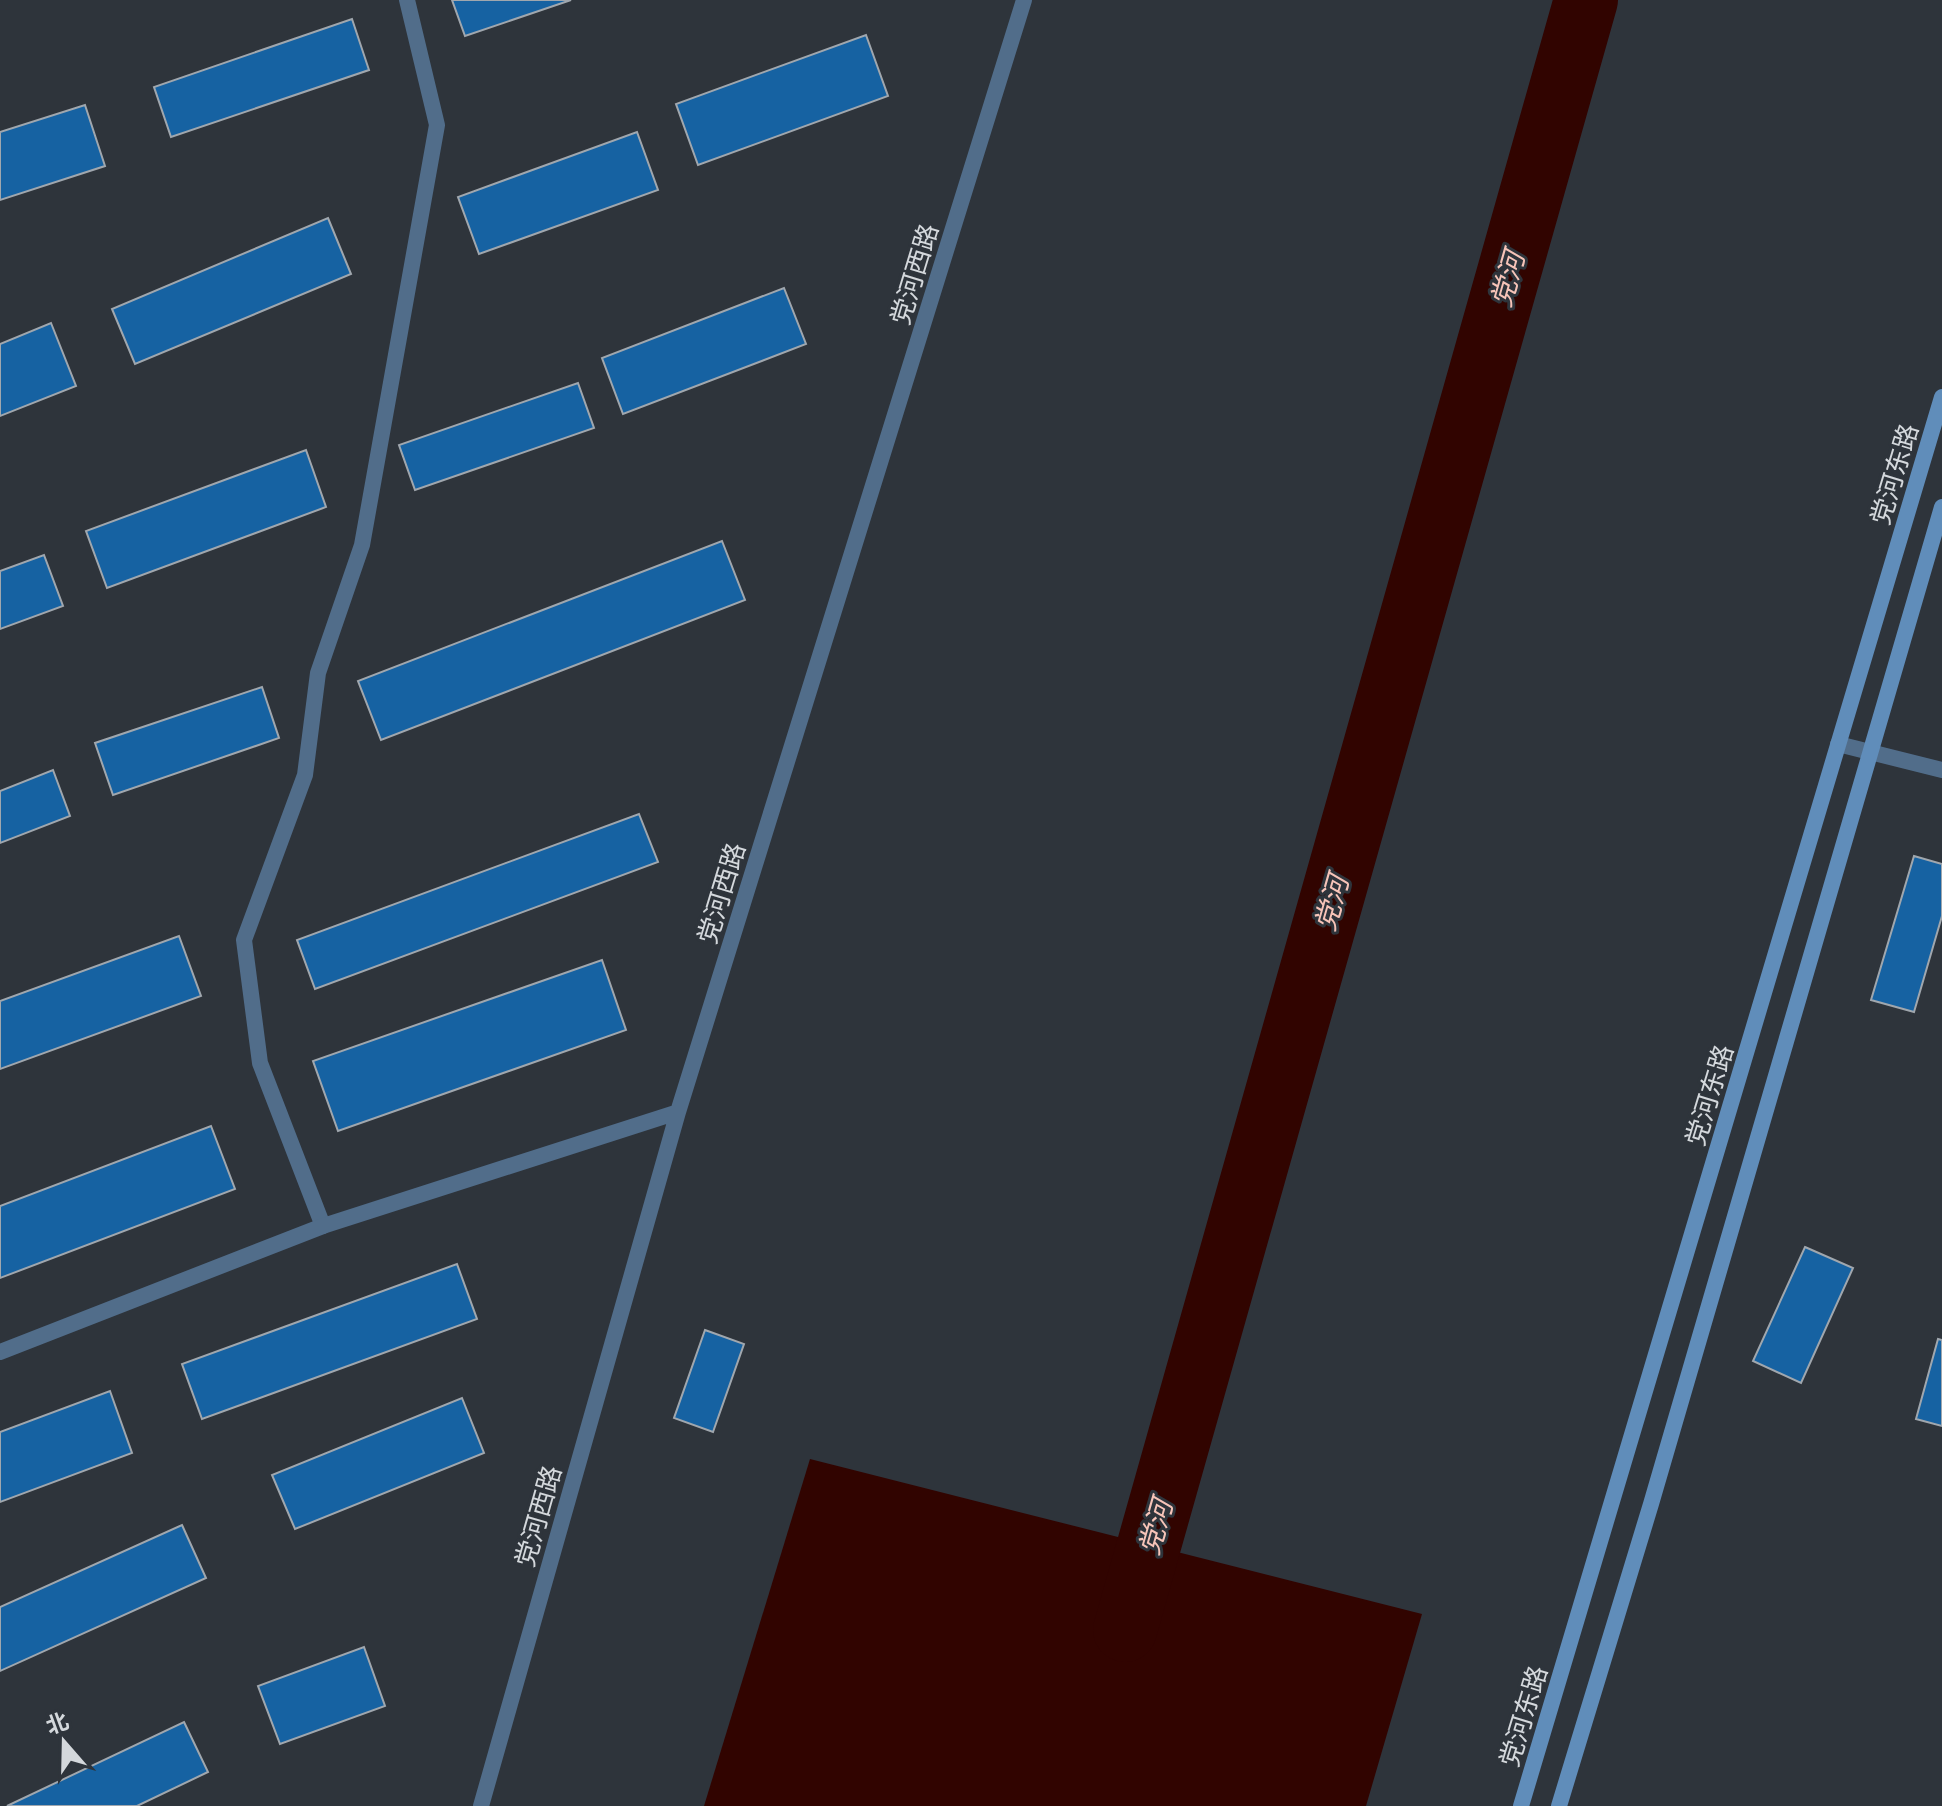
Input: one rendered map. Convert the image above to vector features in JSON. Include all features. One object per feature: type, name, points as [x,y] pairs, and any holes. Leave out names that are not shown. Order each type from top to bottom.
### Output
[{"type":"main road","name":"党河东路","points":[[1521,1806],[1942,397]]},
{"type":"main road","points":[[1559,1806],[1656,1488],[1942,507]]},
{"type":"street","points":[[323,1226],[260,1063],[244,940],[305,775],[318,673],[362,545],[437,125],[407,0]]},
{"type":"street","name":"党河西路","points":[[481,1806],[678,1112],[1024,0]]},
{"type":"street","points":[[1838,744],[1942,770]]},
{"type":"street","points":[[0,1352],[323,1226],[678,1112]]},
{"type":"shaded area","points":[[810,1459],[1422,1614],[1366,1806],[704,1806]]},
{"type":"building","points":[[452,0],[571,0],[465,36]]},
{"type":"building","points":[[352,19],[369,70],[171,137],[154,87]]},
{"type":"building","points":[[866,35],[888,96],[698,165],[676,104]]},
{"type":"building","points":[[85,105],[105,166],[0,200],[0,132]]},
{"type":"building","points":[[637,132],[658,190],[479,254],[458,197]]},
{"type":"building","points":[[328,218],[351,274],[135,364],[112,309]]},
{"type":"building","points":[[784,288],[806,344],[623,414],[602,358]]},
{"type":"building","points":[[51,323],[76,386],[0,416],[0,344]]},
{"type":"building","points":[[578,383],[594,428],[415,490],[399,445]]},
{"type":"building","points":[[306,450],[326,507],[107,588],[86,531]]},
{"type":"building","points":[[722,541],[745,600],[381,740],[358,681]]},
{"type":"building","points":[[44,555],[63,606],[0,629],[0,571]]},
{"type":"building","points":[[262,687],[279,738],[113,795],[95,743]]},
{"type":"building","points":[[53,770],[70,816],[0,843],[0,791]]},
{"type":"building","points":[[639,814],[658,862],[315,989],[297,940]]},
{"type":"building","points":[[1914,856],[1942,864],[1942,916],[1914,1012],[1871,1000]]},
{"type":"building","points":[[179,936],[201,996],[0,1069],[0,1001]]},
{"type":"building","points":[[602,960],[626,1030],[338,1131],[313,1061]]},
{"type":"building","points":[[211,1126],[235,1189],[0,1278],[0,1206]]},
{"type":"building","points":[[1805,1247],[1853,1268],[1801,1383],[1753,1361]]},
{"type":"building","points":[[457,1264],[477,1319],[202,1419],[182,1364]]},
{"type":"building","points":[[705,1330],[744,1344],[713,1432],[674,1418]]},
{"type":"building","points":[[1938,1339],[1942,1340],[1942,1426],[1916,1419]]},
{"type":"building","points":[[110,1391],[132,1453],[0,1502],[0,1432]]},
{"type":"building","points":[[462,1398],[484,1453],[295,1529],[272,1475]]},
{"type":"building","points":[[182,1525],[206,1578],[0,1671],[0,1607]]},
{"type":"building","points":[[364,1647],[385,1706],[280,1744],[258,1686]]},
{"type":"building","points":[[184,1722],[208,1772],[137,1806],[7,1806]]},
{"type":"waterway","name":"党河","points":[[1125,1630],[1586,0]]}]
